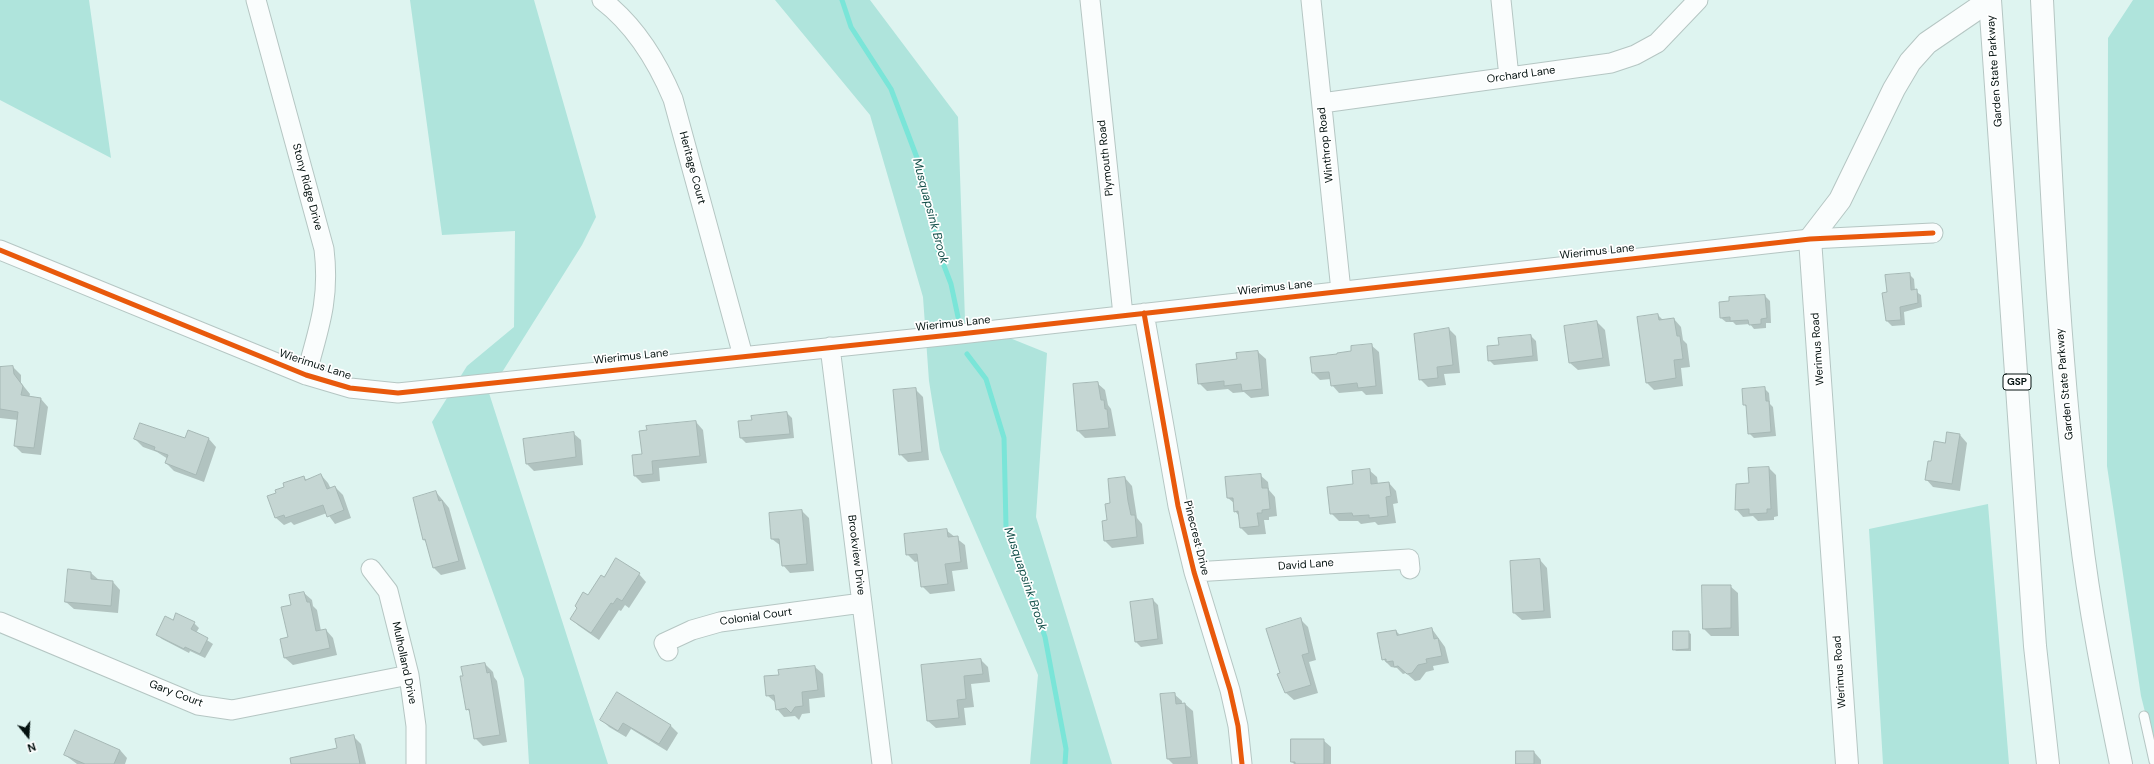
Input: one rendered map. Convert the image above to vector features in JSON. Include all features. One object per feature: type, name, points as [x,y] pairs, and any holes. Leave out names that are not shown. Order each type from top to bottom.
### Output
[{"type":"main road","points":[[1810,239],[1840,200],[1894,89],[1910,62],[1936,36],[1990,0]]},
{"type":"main road","name":"Garden State Parkway","points":[[1990,0],[2035,646],[2048,764]]},
{"type":"main road","name":"Garden State Parkway","points":[[2042,0],[2062,346],[2070,443],[2093,619],[2121,764]]},
{"type":"main road","name":"Werimus Road","points":[[1810,239],[1846,764]]},
{"type":"street","name":"Stony Ridge Drive","points":[[256,0],[324,249],[327,274],[326,299],[306,375]]},
{"type":"street","name":"Heritage Court","points":[[602,0],[627,23],[646,46],[662,72],[673,99],[743,356]]},
{"type":"street","name":"Plymouth Road","points":[[1090,0],[1123,315]]},
{"type":"street","name":"Winthrop Road","points":[[1311,0],[1341,291]]},
{"type":"street","points":[[1501,0],[1509,77]]},
{"type":"street","name":"Orchard Lane","points":[[1322,103],[1611,63],[1635,55],[1657,43],[1698,0]]},
{"type":"street","name":"Wierimus Lane","points":[[0,250],[306,375],[350,388],[398,392],[1144,313],[1810,239],[1933,234]]},
{"type":"street","name":"Pinecrest Drive","points":[[1144,313],[1178,506],[1194,572],[1230,690],[1238,726],[1242,764]]},
{"type":"street","name":"Brookview Drive","points":[[830,347],[882,764]]},
{"type":"street","name":"David Lane","points":[[1194,572],[1409,559],[1410,569]]},
{"type":"street","name":"Mulholland Drive","points":[[371,570],[388,591],[409,675],[416,726],[416,764]]},
{"type":"street","name":"Colonial Court","points":[[668,651],[664,643],[692,630],[720,622],[862,603]]},
{"type":"street","name":"Gary Court","points":[[0,622],[198,705],[219,709],[232,710],[409,675]]},
{"type":"lane","points":[[2144,716],[2154,761]]},
{"type":"shaded area","points":[[0,0],[89,0],[111,158],[0,100]]},
{"type":"shaded area","points":[[410,0],[534,0],[596,217],[582,245],[489,393],[608,764],[529,764],[524,679],[432,422],[467,366],[514,327],[515,231],[442,235]]},
{"type":"shaded area","points":[[775,0],[870,0],[958,117],[965,320],[1047,353],[1036,517],[1112,764],[1030,764],[1038,675],[940,450],[929,381],[923,297],[870,115]]},
{"type":"shaded area","points":[[2133,0],[2154,0],[2154,748],[2141,696],[2107,466],[2108,38]]},
{"type":"shaded area","points":[[1988,504],[2009,764],[1883,764],[1869,529]]},
{"type":"building","points":[[1910,273],[1911,290],[1917,289],[1918,303],[1900,307],[1901,320],[1886,321],[1882,293],[1887,292],[1885,275]]},
{"type":"building","points":[[1765,295],[1767,318],[1761,319],[1761,324],[1749,325],[1748,320],[1730,321],[1730,317],[1720,318],[1719,302],[1729,301],[1729,297]]},
{"type":"building","points":[[1658,314],[1659,320],[1674,318],[1677,336],[1680,336],[1683,359],[1674,360],[1676,378],[1646,383],[1637,317]]},
{"type":"building","points":[[1597,321],[1603,358],[1569,363],[1564,326]]},
{"type":"building","points":[[1449,328],[1453,365],[1437,367],[1438,378],[1419,380],[1414,334]]},
{"type":"building","points":[[1531,335],[1533,356],[1488,361],[1487,346],[1499,345],[1498,338]]},
{"type":"building","points":[[1372,344],[1376,386],[1358,388],[1357,383],[1331,386],[1329,372],[1312,373],[1310,357],[1337,354],[1351,351],[1351,346]]},
{"type":"building","points":[[1258,351],[1262,389],[1242,391],[1241,384],[1224,386],[1224,381],[1198,384],[1196,364],[1237,359],[1236,353]]},
{"type":"building","points":[[13,366],[14,374],[23,386],[21,395],[41,398],[34,448],[14,446],[18,412],[0,409],[0,367]]},
{"type":"building","points":[[1098,382],[1101,400],[1104,400],[1105,409],[1107,409],[1109,428],[1077,431],[1073,384]]},
{"type":"building","points":[[1765,387],[1766,401],[1769,401],[1771,432],[1748,434],[1746,405],[1743,405],[1742,389]]},
{"type":"building","points":[[916,388],[922,452],[899,455],[893,390]]},
{"type":"building","points":[[787,412],[790,434],[740,438],[738,421],[752,420],[751,416]]},
{"type":"building","points":[[696,421],[700,456],[652,461],[653,474],[634,476],[632,455],[642,454],[639,431],[647,430],[646,426]]},
{"type":"building","points":[[140,423],[185,438],[188,430],[209,438],[196,475],[165,463],[168,455],[154,450],[155,447],[134,439]]},
{"type":"building","points":[[574,432],[576,457],[526,464],[523,439]]},
{"type":"building","points":[[1947,432],[1960,434],[1952,484],[1925,480],[1928,461],[1931,461],[1934,441],[1945,443]]},
{"type":"building","points":[[1769,467],[1771,509],[1767,509],[1767,513],[1749,514],[1749,509],[1735,510],[1736,484],[1749,483],[1748,468]]},
{"type":"building","points":[[1370,469],[1371,484],[1389,482],[1391,496],[1386,497],[1388,516],[1369,518],[1369,515],[1353,516],[1352,513],[1330,514],[1327,487],[1353,484],[1352,471]]},
{"type":"building","points":[[321,474],[327,489],[335,486],[344,510],[327,517],[323,505],[285,518],[284,515],[275,518],[267,496],[276,493],[275,490],[284,487],[283,483],[304,476],[305,480]]},
{"type":"building","points":[[1261,474],[1262,488],[1268,488],[1270,509],[1262,510],[1262,513],[1257,513],[1259,526],[1240,528],[1238,511],[1234,512],[1233,498],[1227,498],[1225,477]]},
{"type":"building","points":[[1125,477],[1131,515],[1135,515],[1137,537],[1104,541],[1102,521],[1107,520],[1105,504],[1110,503],[1108,479]]},
{"type":"building","points":[[436,491],[439,501],[442,500],[459,561],[433,568],[425,539],[423,540],[413,498]]},
{"type":"building","points":[[802,510],[807,564],[782,566],[779,539],[771,539],[769,513]]},
{"type":"building","points":[[947,529],[948,537],[958,536],[961,562],[945,564],[948,584],[921,587],[917,554],[906,555],[904,534]]},
{"type":"building","points":[[616,558],[640,573],[622,601],[617,598],[613,604],[611,603],[591,633],[570,619],[577,608],[575,606],[583,592],[588,595],[601,575],[604,577]]},
{"type":"building","points":[[1540,559],[1544,611],[1513,613],[1510,561]]},
{"type":"building","points":[[68,569],[91,572],[91,579],[113,581],[111,606],[65,602]]},
{"type":"building","points":[[1702,585],[1731,585],[1731,628],[1703,629]]},
{"type":"building","points":[[304,592],[307,602],[310,602],[316,631],[326,629],[330,648],[284,658],[280,639],[288,637],[281,607],[291,605],[289,595]]},
{"type":"building","points":[[1153,599],[1158,639],[1135,642],[1130,602]]},
{"type":"building","points":[[176,613],[195,622],[191,629],[208,638],[200,654],[185,647],[184,649],[156,635],[165,616],[173,620]]},
{"type":"building","points":[[1301,618],[1309,653],[1302,655],[1311,685],[1285,693],[1277,674],[1280,673],[1266,629]]},
{"type":"building","points":[[1432,628],[1434,639],[1438,638],[1442,656],[1426,659],[1427,663],[1418,665],[1412,673],[1407,674],[1398,666],[1394,667],[1393,661],[1386,662],[1386,659],[1382,660],[1377,633],[1396,630],[1397,635]]},
{"type":"building","points":[[1673,631],[1689,631],[1689,649],[1673,650]]},
{"type":"building","points":[[981,659],[983,674],[964,676],[966,699],[957,700],[959,718],[927,721],[921,665]]},
{"type":"building","points":[[485,663],[487,673],[490,672],[500,735],[474,739],[469,709],[466,710],[460,676],[463,676],[461,667]]},
{"type":"building","points":[[815,666],[818,690],[802,692],[803,706],[795,707],[791,713],[786,708],[776,710],[774,695],[766,696],[764,676],[779,675],[778,670]]},
{"type":"building","points":[[617,692],[671,725],[659,744],[623,723],[618,731],[600,720]]},
{"type":"building","points":[[1175,693],[1176,704],[1185,703],[1191,757],[1167,759],[1160,694]]},
{"type":"building","points":[[75,730],[120,750],[114,764],[85,764],[64,755]]},
{"type":"building","points":[[354,735],[360,764],[291,764],[290,758],[337,748],[335,739]]},
{"type":"building","points":[[1291,739],[1324,739],[1324,764],[1295,764],[1295,762],[1291,762]]},
{"type":"building","points":[[1516,751],[1534,751],[1534,764],[1516,764]]},
{"type":"waterway","name":"Musquapsink Brook","points":[[842,0],[851,27],[891,89],[922,171],[938,250],[951,284],[958,317]]},
{"type":"waterway","name":"Musquapsink Brook","points":[[967,354],[986,379],[1004,438],[1006,527],[1045,637],[1066,749],[1065,764]]},
{"type":"cycle path","points":[[0,250],[306,375],[350,388],[398,393],[960,334],[1810,239],[1933,233]]},
{"type":"cycle path","points":[[1144,313],[1178,506],[1194,572],[1230,690],[1238,726],[1242,764]]}]
